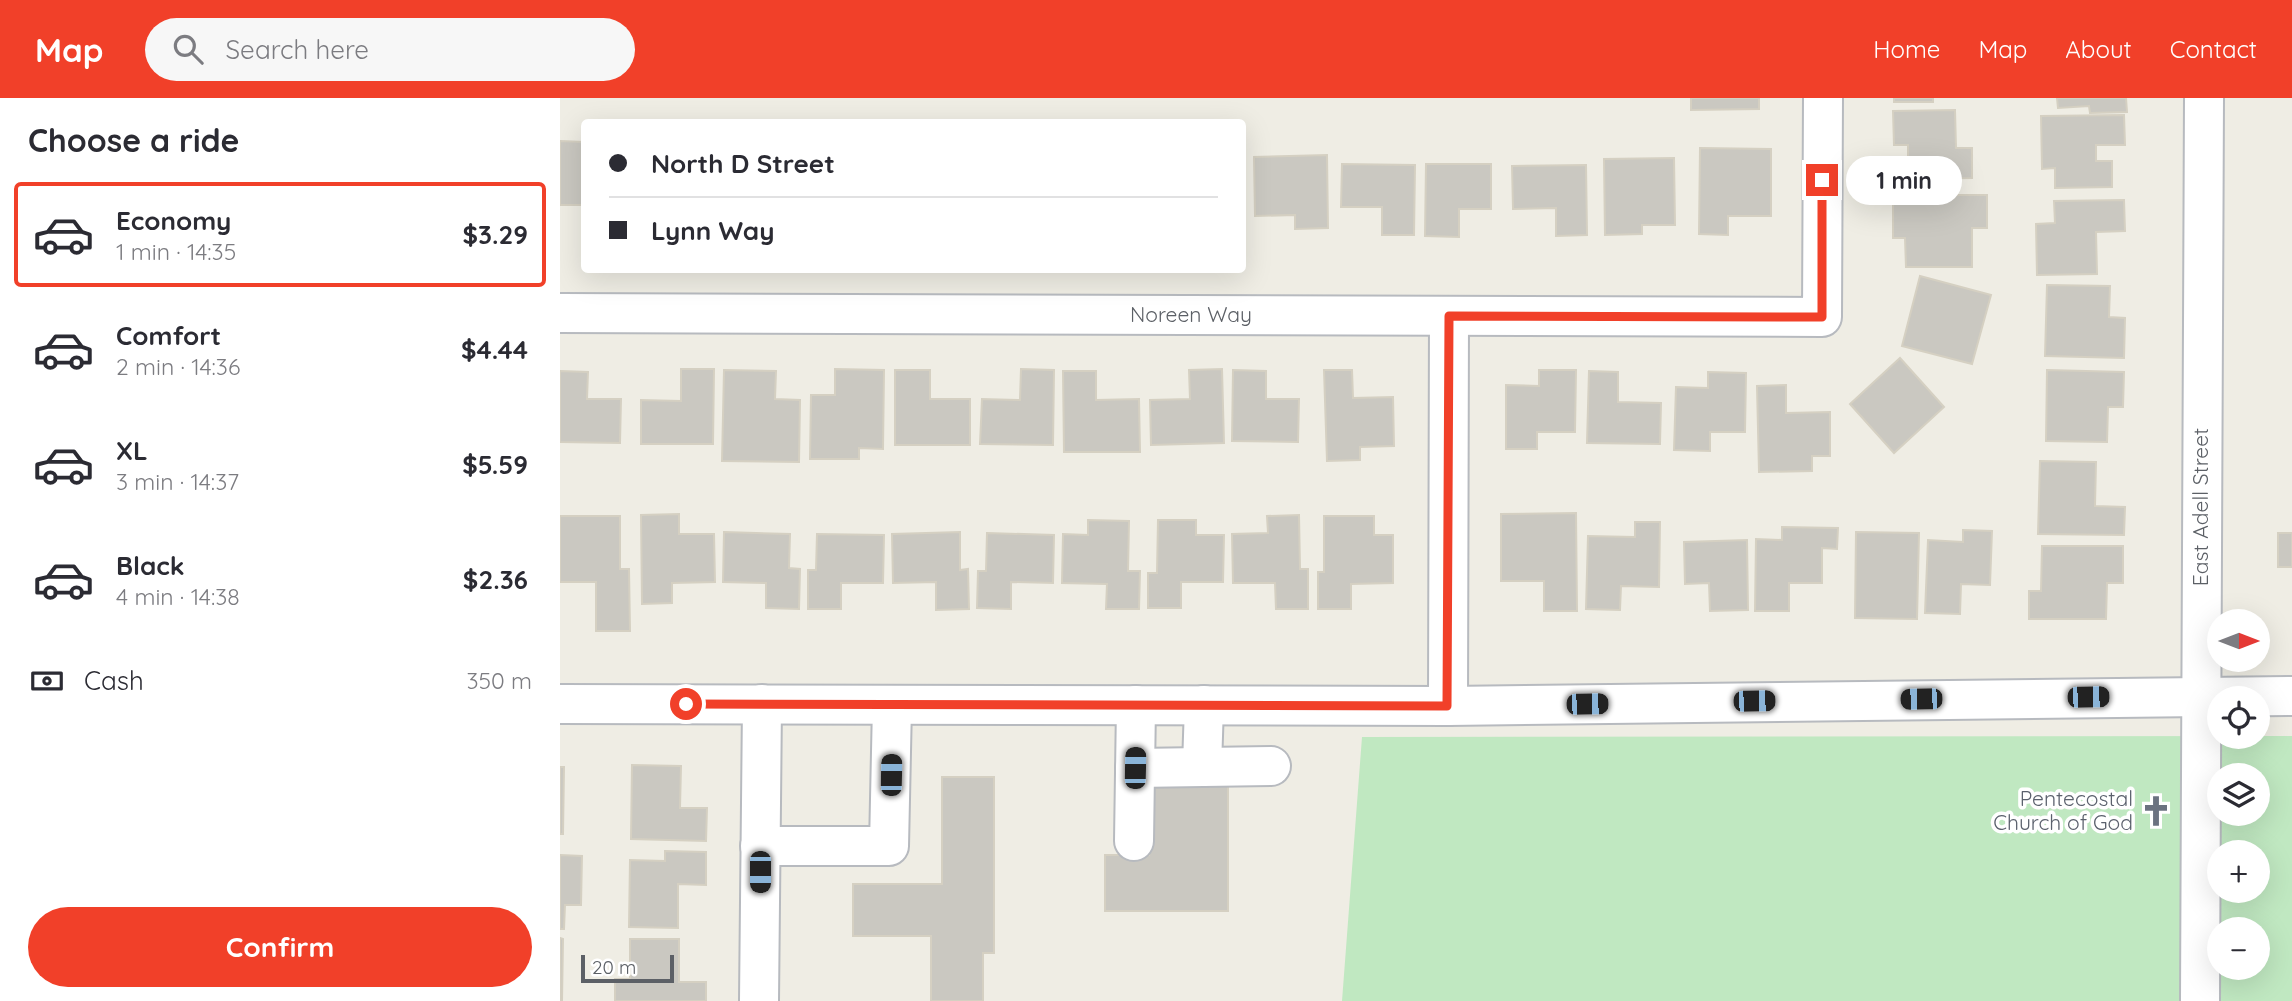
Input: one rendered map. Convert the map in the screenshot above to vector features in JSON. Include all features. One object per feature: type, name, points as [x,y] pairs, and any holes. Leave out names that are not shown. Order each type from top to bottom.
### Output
[{"type":"street","name":"Noreen Way","points":[[560,313],[1822,317],[1822,98]]},
{"type":"street","name":"East Adell Street","points":[[2200,1001],[2204,98]]},
{"type":"street","points":[[1447,706],[1449,316]]},
{"type":"street","points":[[560,704],[1447,706],[2292,696]]},
{"type":"street","points":[[759,1001],[762,704]]},
{"type":"street","points":[[760,846],[889,846],[892,705]]},
{"type":"street","points":[[1134,841],[1136,705]]},
{"type":"street","points":[[1202,767],[1205,705]]},
{"type":"street","points":[[1135,768],[1271,766]]},
{"type":"green space","points":[[2207,736],[2207,749],[2270,749],[2270,736],[2292,736],[2292,1001],[1342,1001],[1362,737]]},
{"type":"building","points":[[1691,98],[1759,98],[1759,109],[1691,110]]},
{"type":"building","points":[[1894,98],[1933,98],[1933,102],[1894,102]]},
{"type":"building","points":[[2057,98],[2126,98],[2127,112],[2090,113],[2089,106],[2058,108]]},
{"type":"building","points":[[1955,110],[1956,148],[1972,148],[1972,178],[1908,179],[1908,145],[1894,145],[1893,111]]},
{"type":"building","points":[[2124,115],[2125,145],[2096,145],[2096,161],[2112,161],[2112,187],[2055,188],[2055,168],[2042,169],[2041,116]]},
{"type":"building","points":[[560,141],[581,142],[581,205],[560,205]]},
{"type":"building","points":[[1700,148],[1771,149],[1771,216],[1728,216],[1728,235],[1699,234]]},
{"type":"building","points":[[1327,155],[1328,228],[1295,229],[1295,215],[1255,216],[1254,157]]},
{"type":"building","points":[[1674,158],[1675,225],[1642,225],[1642,234],[1605,235],[1604,159]]},
{"type":"building","points":[[1342,164],[1415,165],[1414,235],[1382,235],[1382,207],[1341,207]]},
{"type":"building","points":[[1426,164],[1491,164],[1491,209],[1459,209],[1459,237],[1425,236]]},
{"type":"building","points":[[1586,165],[1587,235],[1556,236],[1556,208],[1513,209],[1512,166]]},
{"type":"building","points":[[1893,195],[1987,195],[1987,228],[1972,228],[1972,267],[1906,267],[1905,238],[1893,238]]},
{"type":"building","points":[[2124,200],[2125,231],[2096,232],[2097,274],[2037,275],[2036,224],[2055,223],[2054,201]]},
{"type":"building","points":[[1920,276],[1991,295],[1972,364],[1902,346]]},
{"type":"building","points":[[2047,285],[2110,286],[2109,317],[2125,318],[2124,358],[2045,356]]},
{"type":"building","points":[[1900,358],[1944,407],[1894,453],[1850,404]]},
{"type":"building","points":[[681,369],[714,369],[713,444],[641,444],[641,400],[681,401]]},
{"type":"building","points":[[835,369],[884,370],[883,449],[859,448],[859,459],[810,459],[811,395],[835,395]]},
{"type":"building","points":[[1021,369],[1054,370],[1053,445],[980,444],[982,399],[1020,400]]},
{"type":"building","points":[[1222,369],[1224,443],[1151,445],[1150,400],[1190,399],[1189,370]]},
{"type":"building","points":[[724,370],[776,371],[775,399],[800,400],[799,462],[722,461]]},
{"type":"building","points":[[895,370],[930,370],[930,399],[970,399],[970,445],[895,445]]},
{"type":"building","points":[[1233,370],[1266,371],[1266,399],[1299,399],[1298,442],[1232,441]]},
{"type":"building","points":[[1324,370],[1352,370],[1353,398],[1393,397],[1394,446],[1360,447],[1360,460],[1327,461]]},
{"type":"building","points":[[1539,370],[1576,370],[1575,432],[1537,432],[1537,449],[1506,449],[1506,385],[1539,386]]},
{"type":"building","points":[[2047,370],[2124,372],[2123,407],[2108,407],[2107,442],[2046,441]]},
{"type":"building","points":[[560,371],[588,372],[587,399],[621,399],[620,443],[560,442]]},
{"type":"building","points":[[1063,371],[1096,371],[1096,400],[1139,399],[1140,452],[1064,452]]},
{"type":"building","points":[[1589,371],[1618,372],[1618,402],[1661,403],[1660,444],[1587,443]]},
{"type":"building","points":[[1708,372],[1746,373],[1745,432],[1710,432],[1710,451],[1674,450],[1676,387],[1708,388]]},
{"type":"building","points":[[1786,385],[1786,413],[1830,412],[1830,456],[1812,456],[1812,471],[1759,472],[1757,386]]},
{"type":"building","points":[[2040,461],[2096,462],[2095,506],[2125,507],[2124,535],[2038,534]]},
{"type":"building","points":[[1576,513],[1577,611],[1544,611],[1544,581],[1501,581],[1501,514]]},
{"type":"building","points":[[679,514],[679,534],[714,534],[715,582],[672,583],[672,603],[642,604],[641,515]]},
{"type":"building","points":[[1299,515],[1300,569],[1308,569],[1308,609],[1276,609],[1275,583],[1233,583],[1232,534],[1268,533],[1267,516]]},
{"type":"building","points":[[560,516],[620,516],[620,569],[629,569],[630,631],[596,631],[596,582],[560,582]]},
{"type":"building","points":[[1324,516],[1374,516],[1374,535],[1393,535],[1393,583],[1351,584],[1351,609],[1318,609],[1318,572],[1324,572]]},
{"type":"building","points":[[1088,520],[1129,521],[1128,571],[1140,571],[1139,609],[1106,609],[1107,584],[1062,583],[1063,534],[1088,535]]},
{"type":"building","points":[[1158,520],[1196,520],[1196,535],[1224,535],[1223,582],[1181,582],[1181,608],[1148,608],[1148,573],[1157,573]]},
{"type":"building","points":[[1635,522],[1660,522],[1659,587],[1621,586],[1620,610],[1586,609],[1588,536],[1635,537]]},
{"type":"building","points":[[1782,527],[1838,528],[1837,549],[1822,548],[1822,583],[1789,583],[1789,611],[1755,611],[1756,539],[1782,540]]},
{"type":"building","points":[[1963,530],[1992,531],[1990,585],[1961,584],[1960,614],[1925,613],[1928,540],[1963,542]]},
{"type":"building","points":[[724,532],[790,534],[789,568],[800,569],[799,609],[766,608],[766,583],[723,582]]},
{"type":"building","points":[[960,532],[960,570],[968,569],[969,609],[936,610],[936,582],[893,583],[892,534]]},
{"type":"building","points":[[1856,532],[1919,533],[1917,619],[1855,618]]},
{"type":"building","points":[[987,533],[1054,535],[1053,583],[1011,582],[1011,609],[977,608],[978,571],[986,571]]},
{"type":"building","points":[[2278,533],[2292,533],[2292,567],[2278,567]]},
{"type":"building","points":[[817,534],[884,535],[883,583],[841,583],[841,609],[808,609],[808,570],[816,570]]},
{"type":"building","points":[[1747,540],[1748,610],[1710,611],[1709,583],[1685,584],[1684,542]]},
{"type":"building","points":[[2042,546],[2123,546],[2123,583],[2107,583],[2106,619],[2029,619],[2029,591],[2041,591]]},
{"type":"building","points":[[632,765],[681,766],[680,808],[707,808],[706,841],[631,839]]},
{"type":"building","points":[[560,767],[564,767],[563,834],[560,834]]},
{"type":"building","points":[[942,777],[994,777],[994,953],[983,953],[983,1001],[931,1001],[931,936],[853,936],[853,884],[942,884]]},
{"type":"building","points":[[1149,785],[1228,785],[1228,911],[1105,911],[1105,855],[1149,855]]},
{"type":"building","points":[[665,851],[706,852],[706,885],[678,884],[678,928],[629,927],[630,860],[665,861]]},
{"type":"building","points":[[560,855],[582,856],[581,905],[565,905],[564,929],[560,929]]},
{"type":"building","points":[[560,938],[563,939],[562,1001],[560,1001]]},
{"type":"building","points":[[630,939],[679,939],[679,982],[706,982],[706,1001],[615,1001],[615,979],[630,979]]},
{"type":"place","name":"Pentecostal Church of God","points":[[2156,811]]},
{"type":"route","points":[[686,704],[1447,706],[1449,316],[1822,317],[1822,180]]}]
